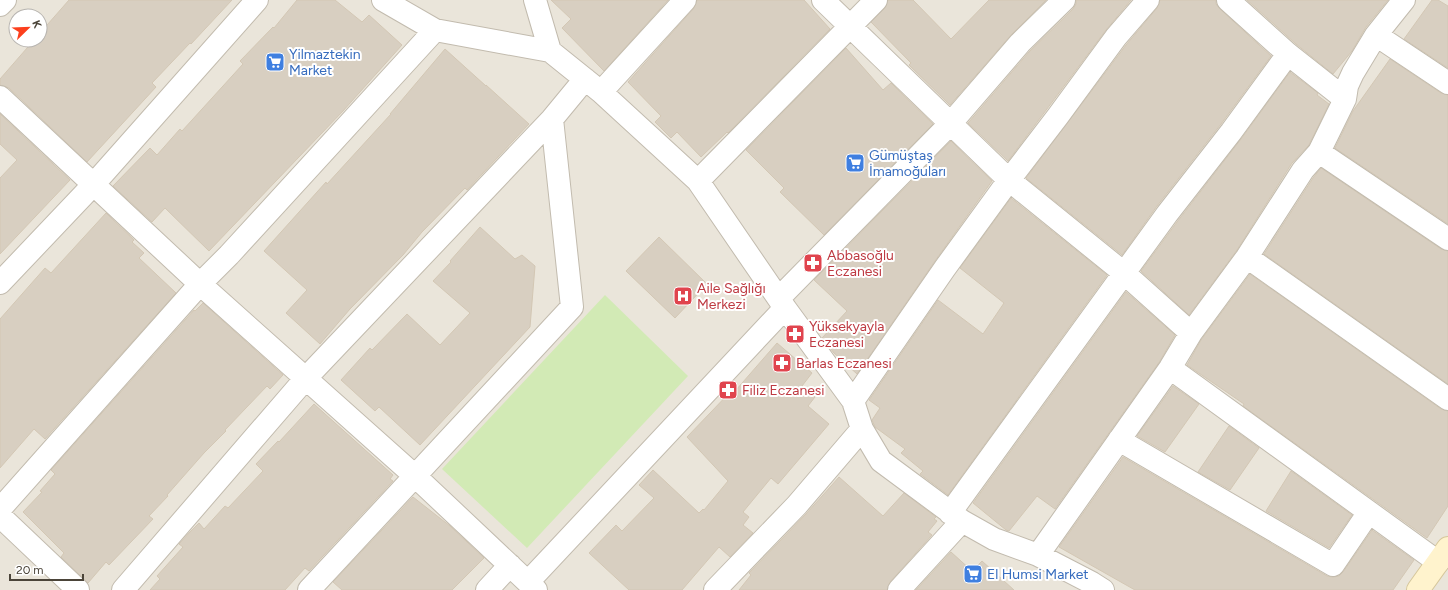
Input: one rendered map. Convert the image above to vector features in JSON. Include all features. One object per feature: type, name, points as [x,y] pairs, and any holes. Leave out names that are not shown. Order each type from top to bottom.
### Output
[{"type":"main road","points":[[1418,590],[1443,555]]},
{"type":"street","points":[[0,5],[5,0]]},
{"type":"street","points":[[0,283],[93,185],[257,0]]},
{"type":"street","points":[[383,0],[435,30],[550,51],[593,85],[698,181],[782,303],[854,402],[862,429],[881,462],[956,517],[994,539],[1038,555],[1093,588]]},
{"type":"street","points":[[535,0],[550,51]]},
{"type":"street","points":[[123,590],[306,378],[552,119],[593,85],[685,0]]},
{"type":"street","points":[[823,0],[1009,180],[1124,272],[1192,333]]},
{"type":"street","points":[[698,181],[876,0]]},
{"type":"street","points":[[0,97],[200,284],[415,476],[532,586],[782,303],[951,123],[1020,43],[1064,0]]},
{"type":"street","points":[[854,402],[945,268],[1009,180],[1116,37],[1148,0]]},
{"type":"street","points":[[1228,0],[1288,54],[1345,99]]},
{"type":"street","points":[[1038,555],[1170,368],[1192,333],[1247,257],[1303,170],[1319,152],[1345,99],[1347,86],[1353,73],[1376,35],[1404,0]]},
{"type":"street","points":[[0,509],[200,284],[229,255],[435,30]]},
{"type":"street","points":[[1376,35],[1448,83]]},
{"type":"street","points":[[899,590],[956,517],[1124,272],[1231,132],[1288,54]]},
{"type":"street","points":[[309,590],[572,307],[552,119]]},
{"type":"street","points":[[1319,152],[1448,239]]},
{"type":"street","points":[[1247,257],[1448,399]]},
{"type":"street","points":[[1170,368],[1369,512],[1443,555]]},
{"type":"street","points":[[715,590],[797,505],[862,429]]},
{"type":"street","points":[[1119,440],[1333,565],[1369,512]]},
{"type":"street","points":[[0,516],[78,590]]},
{"type":"street","points":[[487,590],[510,565]]},
{"type":"shaded area","points":[[0,0],[1448,0],[1448,590],[0,590]]},
{"type":"green space","points":[[605,295],[688,376],[527,548],[442,469]]},
{"type":"building","points":[[69,0],[232,0],[152,83],[156,87],[87,162],[9,88],[0,85],[0,79],[27,48],[48,48],[48,24]]},
{"type":"building","points":[[297,0],[335,0],[362,22],[369,15],[402,45],[343,111],[209,251],[165,208],[152,222],[113,186],[150,148],[157,155],[180,129],[182,131],[243,64],[240,61],[273,27],[274,28]]},
{"type":"building","points":[[551,0],[668,0],[604,71],[562,28],[571,19]]},
{"type":"building","points":[[697,0],[804,0],[830,29],[728,133],[727,132],[701,157],[677,132],[671,138],[655,122],[661,116],[628,82],[694,8]]},
{"type":"building","points":[[888,0],[913,0],[951,39],[989,0],[1046,0],[1011,35],[950,105],[909,65],[911,63],[871,22],[885,8]]},
{"type":"building","points":[[1076,0],[1131,0],[1106,30],[1008,161],[968,123],[1029,52],[1073,9],[1076,4]]},
{"type":"building","points":[[1160,0],[1216,0],[1216,4],[1220,9],[1271,56],[1221,124],[1157,206],[1122,255],[1026,178],[1126,45],[1157,8]]},
{"type":"building","points":[[1247,0],[1388,0],[1366,27],[1352,51],[1333,74],[1296,44]]},
{"type":"building","points":[[1432,0],[1438,0],[1448,6],[1448,68],[1404,39]]},
{"type":"building","points":[[846,48],[883,90],[891,83],[933,124],[824,235],[780,192],[784,188],[746,150]]},
{"type":"building","points":[[445,49],[529,124],[467,190],[465,188],[422,232],[403,255],[350,309],[320,344],[286,313],[307,290],[264,251],[326,182],[327,184],[391,114]]},
{"type":"building","points":[[1390,59],[1441,93],[1448,95],[1448,224],[1335,148],[1353,111]]},
{"type":"building","points":[[1290,72],[1318,93],[1317,95],[1329,104],[1309,145],[1292,163],[1237,250],[1189,315],[1141,271]]},
{"type":"building","points":[[0,114],[70,180],[0,254],[0,178],[17,160],[0,144]]},
{"type":"building","points":[[951,141],[992,181],[857,374],[834,353],[822,338],[847,311],[814,280]]},
{"type":"building","points":[[1321,168],[1441,249],[1448,251],[1448,384],[1264,254]]},
{"type":"building","points":[[1011,198],[1107,275],[948,495],[920,474],[923,471],[901,453],[905,449],[875,427],[872,420],[880,408],[869,400],[938,300],[983,334],[1004,303],[960,268]]},
{"type":"building","points":[[106,213],[134,240],[132,242],[144,253],[139,258],[176,293],[45,439],[34,429],[0,468],[0,319],[45,268],[51,273]]},
{"type":"building","points":[[480,227],[515,259],[522,255],[535,266],[530,327],[420,445],[379,407],[375,411],[341,380],[370,348],[372,350],[407,314],[440,345],[470,313],[433,281]]},
{"type":"building","points":[[659,237],[707,284],[675,318],[626,271]]},
{"type":"building","points":[[1250,274],[1441,409],[1448,411],[1448,506],[1427,538],[1243,406],[1244,404],[1187,365],[1201,340]]},
{"type":"building","points":[[1126,292],[1175,335],[1160,361],[1055,509],[1037,496],[1009,531],[1006,530],[973,503]]},
{"type":"building","points":[[203,303],[283,375],[270,389],[267,386],[225,430],[226,431],[204,453],[149,516],[153,519],[109,565],[106,562],[88,583],[61,557],[64,553],[23,512],[42,492],[40,491],[55,474],[51,470],[194,310],[195,311]]},
{"type":"building","points":[[777,343],[812,373],[802,386],[815,397],[808,406],[829,424],[778,484],[771,478],[743,512],[749,517],[743,525],[753,533],[730,557],[719,547],[682,590],[629,590],[589,553],[616,525],[622,531],[654,498],[639,485],[653,470],[699,513],[703,509],[704,510],[728,481],[687,437],[734,388],[736,390]]},
{"type":"building","points":[[1173,386],[1199,404],[1165,452],[1137,436]]},
{"type":"building","points":[[314,404],[393,475],[390,479],[393,481],[309,571],[305,568],[285,590],[150,590],[160,579],[157,576],[183,547],[179,544],[199,523],[204,529],[225,506],[228,508],[263,471],[256,464],[278,441],[279,442]]},
{"type":"building","points":[[1229,426],[1259,448],[1230,490],[1198,472]]},
{"type":"building","points":[[1123,457],[1327,576],[1339,576],[1343,572],[1372,530],[1414,560],[1393,590],[1135,590],[1059,547]]},
{"type":"building","points":[[1291,471],[1352,515],[1329,548],[1266,511]]},
{"type":"building","points":[[839,477],[883,516],[904,493],[936,517],[934,519],[937,521],[928,532],[932,535],[890,582],[887,590],[739,590],[751,575],[749,573],[806,514]]},
{"type":"building","points":[[413,497],[450,526],[484,558],[452,590],[342,590],[333,582]]},
{"type":"building","points":[[951,552],[972,571],[982,561],[1014,590],[916,590]]},
{"type":"place","name":"Yilmaztekin Market","points":[[275,62]]},
{"type":"place","name":"Gümüştaş İmamoğuları","points":[[855,163]]},
{"type":"place","name":"Abbasoğlu Eczanesi","points":[[813,263]]},
{"type":"place","name":"Aile Sağlığı Merkezi","points":[[683,296]]},
{"type":"place","name":"Yüksekyayla Eczanesi","points":[[795,334]]},
{"type":"place","name":"Barlas Eczanesi","points":[[782,363]]},
{"type":"place","name":"Filiz Eczanesi","points":[[728,390]]},
{"type":"place","name":"El Humsi Market","points":[[973,574]]}]
